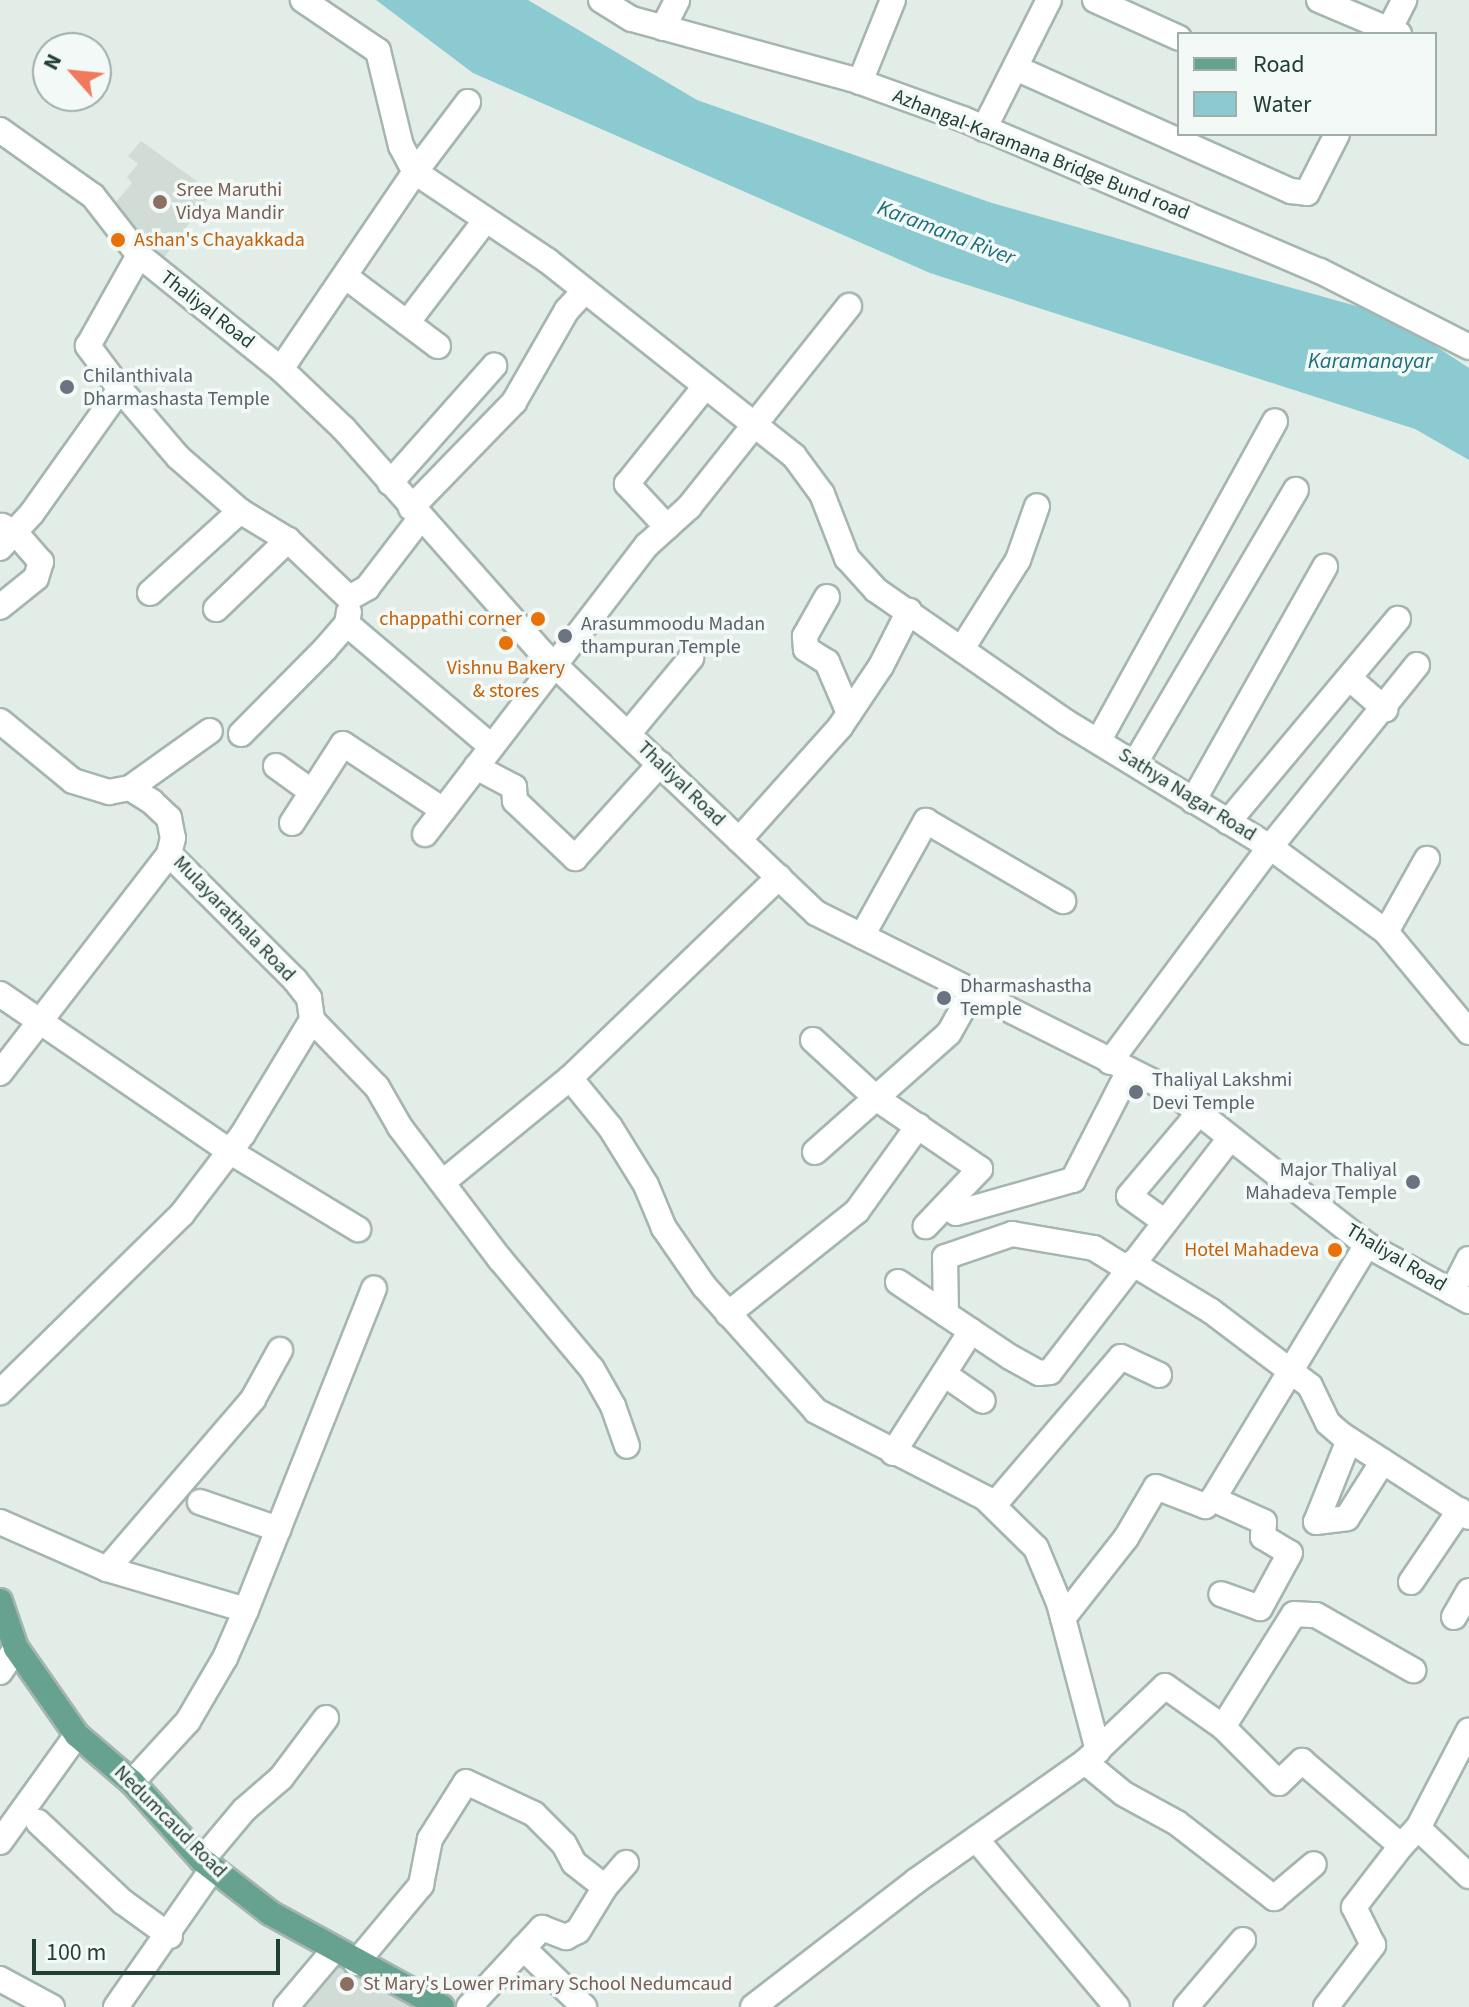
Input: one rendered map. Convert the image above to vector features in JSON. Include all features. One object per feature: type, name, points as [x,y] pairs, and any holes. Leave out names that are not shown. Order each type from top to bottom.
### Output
[{"type":"main road","name":"Nedumcaud Road","points":[[0,1601],[16,1648],[77,1735],[132,1782],[208,1864],[270,1913],[356,1963],[442,2007]]},
{"type":"street","points":[[303,0],[378,51],[401,146],[415,172]]},
{"type":"street","name":"Azhangal-Karamana Bridge Bund road","points":[[601,0],[632,19],[860,82],[984,129],[1334,278],[1469,347]]},
{"type":"street","points":[[663,28],[677,0]]},
{"type":"street","points":[[860,82],[893,0]]},
{"type":"street","points":[[984,129],[1018,69],[1049,0]]},
{"type":"street","points":[[1095,0],[1177,37]]},
{"type":"street","points":[[1319,0],[1392,32],[1404,0]]},
{"type":"street","points":[[1018,69],[1291,191],[1307,193],[1336,136]]},
{"type":"street","points":[[281,369],[415,172],[468,102]]},
{"type":"street","name":"Thaliyal Road","points":[[0,131],[93,196],[139,255],[281,369],[390,483],[554,664],[816,913],[1170,1090],[1367,1245],[1460,1296]]},
{"type":"street","name":"Sathya Nagar Road","points":[[415,172],[585,291],[753,424],[812,476],[847,558],[876,590],[1099,740],[1270,847],[1120,1066],[1073,1180],[956,1213],[954,1197]]},
{"type":"street","points":[[407,323],[485,221]]},
{"type":"street","points":[[139,255],[88,346],[138,416],[240,511],[288,540],[349,598]]},
{"type":"street","points":[[346,277],[438,346]]},
{"type":"street","points":[[349,598],[367,588],[415,514],[514,402],[567,310],[585,291]]},
{"type":"street","points":[[425,834],[647,545],[689,507],[849,306]]},
{"type":"street","points":[[390,483],[494,366]]},
{"type":"street","points":[[667,527],[627,484],[704,388]]},
{"type":"street","points":[[0,607],[36,578],[41,562],[5,535],[120,389]]},
{"type":"street","points":[[1099,740],[1275,421]]},
{"type":"street","points":[[1135,763],[1296,490]]},
{"type":"street","points":[[963,647],[1018,560],[1037,506]]},
{"type":"street","points":[[150,593],[240,511]]},
{"type":"street","points":[[216,609],[288,540]]},
{"type":"street","points":[[1193,801],[1325,567]]},
{"type":"street","points":[[827,597],[805,636],[806,649],[827,662],[849,713]]},
{"type":"street","points":[[241,734],[347,624],[349,598]]},
{"type":"street","points":[[739,840],[849,713],[909,611]]},
{"type":"street","points":[[1228,822],[1398,619]]},
{"type":"street","points":[[347,624],[491,746]]},
{"type":"street","points":[[628,734],[691,658]]},
{"type":"street","points":[[1417,665],[1385,709],[1270,847],[1386,932],[1469,1032]]},
{"type":"street","points":[[1349,678],[1385,709]]},
{"type":"street","points":[[0,721],[73,781],[109,792],[130,788],[210,731]]},
{"type":"street","points":[[292,823],[343,744],[443,810]]},
{"type":"street","points":[[476,767],[514,787],[515,801],[575,858],[660,764]]},
{"type":"street","points":[[276,766],[312,792]]},
{"type":"street","name":"Mulayarathala Road","points":[[130,788],[169,818],[173,838],[169,854],[295,980],[309,998],[312,1020]]},
{"type":"street","points":[[862,936],[926,821],[1063,901]]},
{"type":"street","points":[[0,1073],[44,1021],[169,854]]},
{"type":"street","points":[[1386,932],[1427,859]]},
{"type":"street","points":[[443,1182],[570,1078],[779,877]]},
{"type":"street","points":[[815,1152],[949,1033],[972,992]]},
{"type":"street","points":[[0,994],[44,1021],[229,1151],[358,1229]]},
{"type":"street","points":[[0,1392],[182,1214],[229,1151],[312,1020],[377,1087],[443,1182],[592,1369],[613,1406],[627,1446]]},
{"type":"street","points":[[813,1040],[876,1098],[980,1169],[926,1226]]},
{"type":"street","points":[[570,1078],[610,1127],[646,1185],[664,1228],[728,1314],[816,1411],[994,1505],[1036,1548],[1063,1618],[1092,1757],[1124,1794],[1177,1823],[1274,1898],[1314,1864]]},
{"type":"street","points":[[1165,1222],[1129,1196],[1199,1113]]},
{"type":"street","points":[[728,1314],[857,1211],[918,1126]]},
{"type":"street","points":[[898,1282],[1039,1373],[1050,1372],[1230,1138]]},
{"type":"street","points":[[946,1314],[945,1257],[1012,1234],[1094,1248],[1211,1311],[1310,1386],[1328,1423],[1349,1440],[1464,1513],[1411,1582]]},
{"type":"street","points":[[1063,1618],[1126,1538],[1156,1487],[1205,1506],[1213,1499],[1367,1245]]},
{"type":"street","points":[[1460,1296],[1469,1259]]},
{"type":"street","points":[[132,1782],[172,1741],[209,1689],[246,1610],[374,1289]]},
{"type":"street","points":[[893,1453],[971,1331]]},
{"type":"street","points":[[107,1569],[253,1399],[280,1350]]},
{"type":"street","points":[[994,1505],[1121,1357],[1159,1375]]},
{"type":"street","points":[[944,1374],[983,1401]]},
{"type":"street","points":[[1349,1440],[1316,1522],[1347,1518],[1383,1461]]},
{"type":"street","points":[[1213,1499],[1264,1522],[1263,1537],[1290,1553],[1260,1608]]},
{"type":"street","points":[[200,1502],[278,1529]]},
{"type":"street","points":[[0,1522],[107,1569],[246,1610]]},
{"type":"street","points":[[1454,1617],[1469,1591]]},
{"type":"street","points":[[1221,1594],[1260,1608],[1286,1623]]},
{"type":"street","points":[[1223,1727],[1294,1614],[1316,1615],[1413,1670]]},
{"type":"street","points":[[0,1672],[16,1648]]},
{"type":"street","points":[[753,2007],[976,1839],[1092,1757],[1165,1686],[1223,1727],[1279,1783],[1302,1761],[1469,1876]]},
{"type":"street","points":[[116,2007],[170,1936],[208,1864],[244,1810],[281,1778],[326,1718]]},
{"type":"street","points":[[1326,2007],[1373,1945],[1354,1907],[1410,1837],[1469,1730]]},
{"type":"street","points":[[0,1842],[77,1735]]},
{"type":"street","points":[[356,1963],[421,1885],[430,1839],[466,1782],[534,1814],[564,1844],[574,1863],[605,1887]]},
{"type":"street","points":[[38,1822],[123,1902],[170,1936]]},
{"type":"street","points":[[976,1839],[1117,2007]]},
{"type":"street","points":[[469,2007],[542,1928],[566,1937],[578,1931],[605,1887],[626,1863]]},
{"type":"street","points":[[1186,2007],[1243,1940]]},
{"type":"street","points":[[523,1948],[584,2007]]},
{"type":"street","points":[[286,2007],[335,1949]]},
{"type":"street","points":[[0,1979],[52,2007]]},
{"type":"shaded area","name":"Sree Maruthi Vidya Mandir","points":[[141,141],[212,192],[164,258],[107,213],[132,183],[127,177],[138,164],[128,156]]},
{"type":"shaded area","name":"St Mary's Lower Primary School Nedumcaud","points":[[330,1961],[428,2007],[298,2007]]},
{"type":"water","name":"Karamanayar","points":[[376,0],[528,0],[697,100],[992,203],[1388,315],[1469,368],[1469,460],[1415,429],[930,273],[473,73]]},
{"type":"place","name":"Sree Maruthi Vidya Mandir","points":[[160,202]]},
{"type":"place","name":"Ashan's Chayakkada","points":[[118,240]]},
{"type":"place","name":"Chilanthivala Dharmashasta Temple","points":[[67,387]]},
{"type":"place","name":"chappathi corner","points":[[538,619]]},
{"type":"place","name":"Arasummoodu Madan thampuran Temple","points":[[565,636]]},
{"type":"place","name":"Vishnu Bakery & stores","points":[[506,643]]},
{"type":"place","name":"Dharmashastha Temple","points":[[944,998]]},
{"type":"place","name":"Thaliyal Lakshmi Devi Temple","points":[[1136,1092]]},
{"type":"place","name":"Major Thaliyal Mahadeva Temple","points":[[1413,1182]]},
{"type":"place","name":"Hotel Mahadeva","points":[[1335,1250]]},
{"type":"place","name":"St Mary's Lower Primary School Nedumcaud","points":[[347,1984]]},
{"type":"water label","name":"Karamana River","points":[[946,233]]}]
